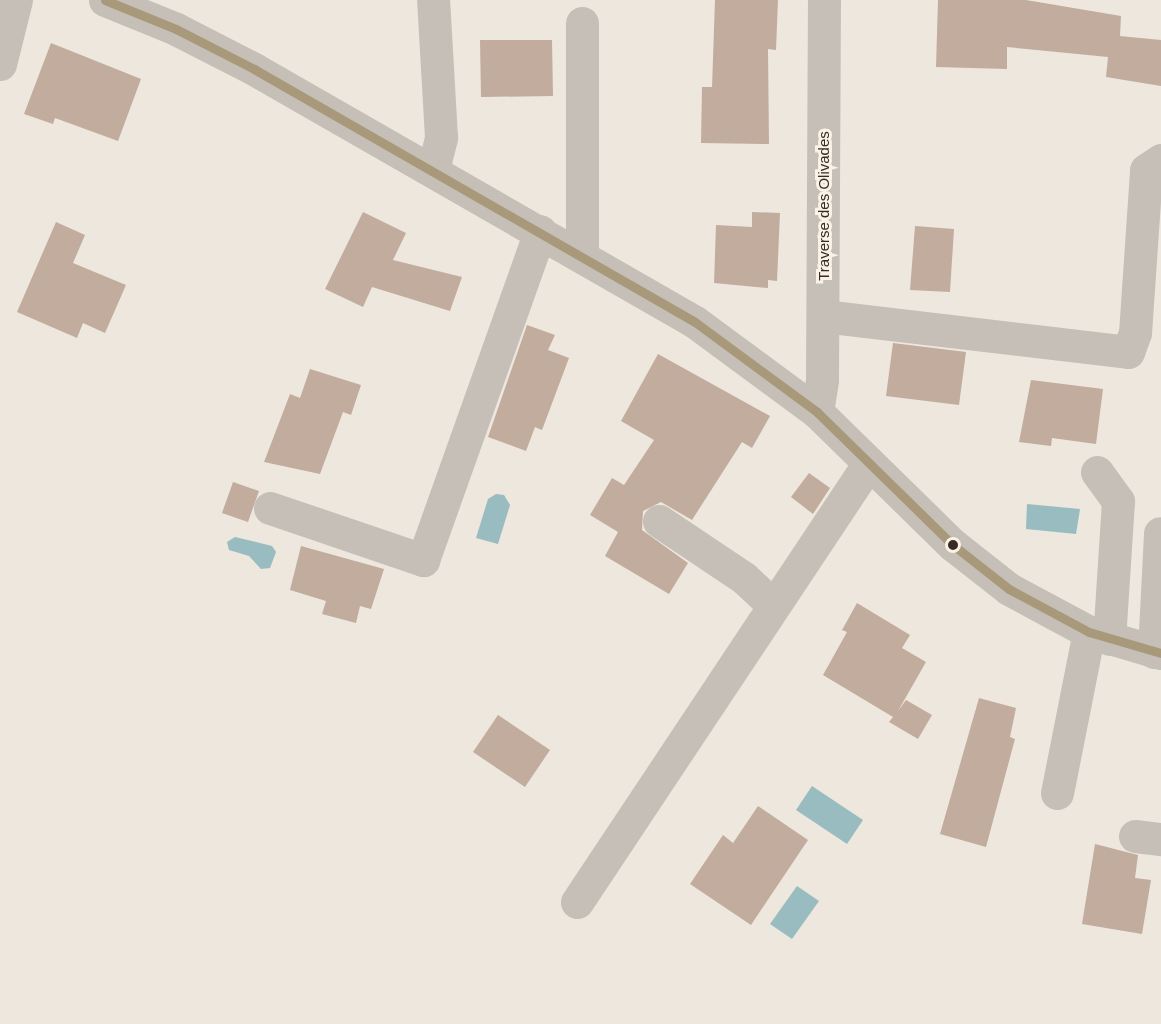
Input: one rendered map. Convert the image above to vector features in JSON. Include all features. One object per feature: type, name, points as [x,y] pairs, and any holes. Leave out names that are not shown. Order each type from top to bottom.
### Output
[{"type":"street","points":[[0,64],[16,0]]},
{"type":"street","points":[[433,0],[441,137],[433,170]]},
{"type":"street","name":"Traverse des Olivades","points":[[817,412],[822,379],[824,0]]},
{"type":"street","points":[[120,3],[254,69],[540,231],[695,322],[817,412],[953,545],[1009,589],[1099,635],[1158,652],[1160,533]]},
{"type":"street","points":[[582,23],[582,256]]},
{"type":"street","points":[[823,315],[1128,352],[1136,333],[1146,170],[1161,160]]},
{"type":"street","points":[[270,508],[423,560],[540,231]]},
{"type":"street","points":[[577,902],[869,463]]},
{"type":"street","points":[[1058,793],[1099,635],[1118,501],[1096,472]]},
{"type":"street","points":[[659,521],[744,578],[773,605]]},
{"type":"water","points":[[496,494],[504,495],[510,505],[498,544],[476,538],[488,499]]},
{"type":"water","points":[[1027,504],[1080,509],[1076,534],[1026,529]]},
{"type":"water","points":[[235,537],[272,546],[276,552],[270,568],[261,569],[249,556],[229,550],[227,542]]},
{"type":"water","points":[[812,786],[863,820],[847,844],[796,810]]},
{"type":"water","points":[[797,886],[819,901],[792,939],[770,924]]},
{"type":"building","points":[[715,0],[778,0],[776,50],[768,49],[769,144],[701,143],[702,87],[712,87]]},
{"type":"building","points":[[938,0],[1026,0],[1121,16],[1120,36],[1161,40],[1161,86],[1106,77],[1108,57],[1007,47],[1007,69],[936,67]]},
{"type":"building","points":[[480,40],[552,40],[553,96],[481,97]]},
{"type":"building","points":[[51,43],[141,79],[118,141],[55,118],[53,124],[24,114]]},
{"type":"building","points":[[363,212],[406,233],[393,260],[462,277],[450,311],[372,287],[363,307],[325,289]]},
{"type":"building","points":[[752,212],[780,213],[777,281],[768,280],[768,288],[714,283],[716,225],[752,227]]},
{"type":"building","points":[[56,222],[85,235],[73,263],[126,285],[105,333],[83,323],[77,338],[17,312]]},
{"type":"building","points":[[915,226],[954,229],[950,292],[910,290]]},
{"type":"building","points":[[527,325],[555,335],[548,350],[569,358],[542,430],[535,427],[526,451],[488,437]]},
{"type":"building","points":[[893,343],[966,352],[959,405],[886,396]]},
{"type":"building","points":[[658,354],[770,416],[752,448],[742,442],[692,520],[661,502],[643,511],[642,530],[688,563],[669,594],[605,556],[618,532],[590,515],[612,478],[624,485],[654,440],[621,421]]},
{"type":"building","points":[[310,369],[361,385],[351,415],[343,412],[320,474],[264,462],[290,394],[300,398]]},
{"type":"building","points":[[1031,380],[1103,389],[1096,444],[1052,438],[1051,446],[1019,442]]},
{"type":"building","points":[[809,473],[830,488],[813,514],[791,497]]},
{"type":"building","points":[[233,482],[259,491],[248,522],[222,513]]},
{"type":"building","points":[[301,546],[384,569],[371,609],[360,606],[356,623],[322,614],[326,601],[290,590]]},
{"type":"building","points":[[857,603],[910,635],[902,648],[926,662],[898,711],[906,700],[932,715],[918,739],[889,722],[893,717],[823,675],[847,632],[842,630]]},
{"type":"building","points":[[979,698],[1016,708],[1010,737],[1015,739],[986,847],[940,834]]},
{"type":"building","points":[[498,715],[550,750],[525,787],[473,752]]},
{"type":"building","points":[[758,806],[808,840],[751,925],[690,884],[723,835],[733,843]]},
{"type":"building","points":[[1095,844],[1138,855],[1135,878],[1151,880],[1142,934],[1082,924]]},
{"type":"transit line","points":[[105,0],[176,29],[254,69],[695,322],[817,412],[953,545],[1009,589],[1089,632],[1161,653]]}]
